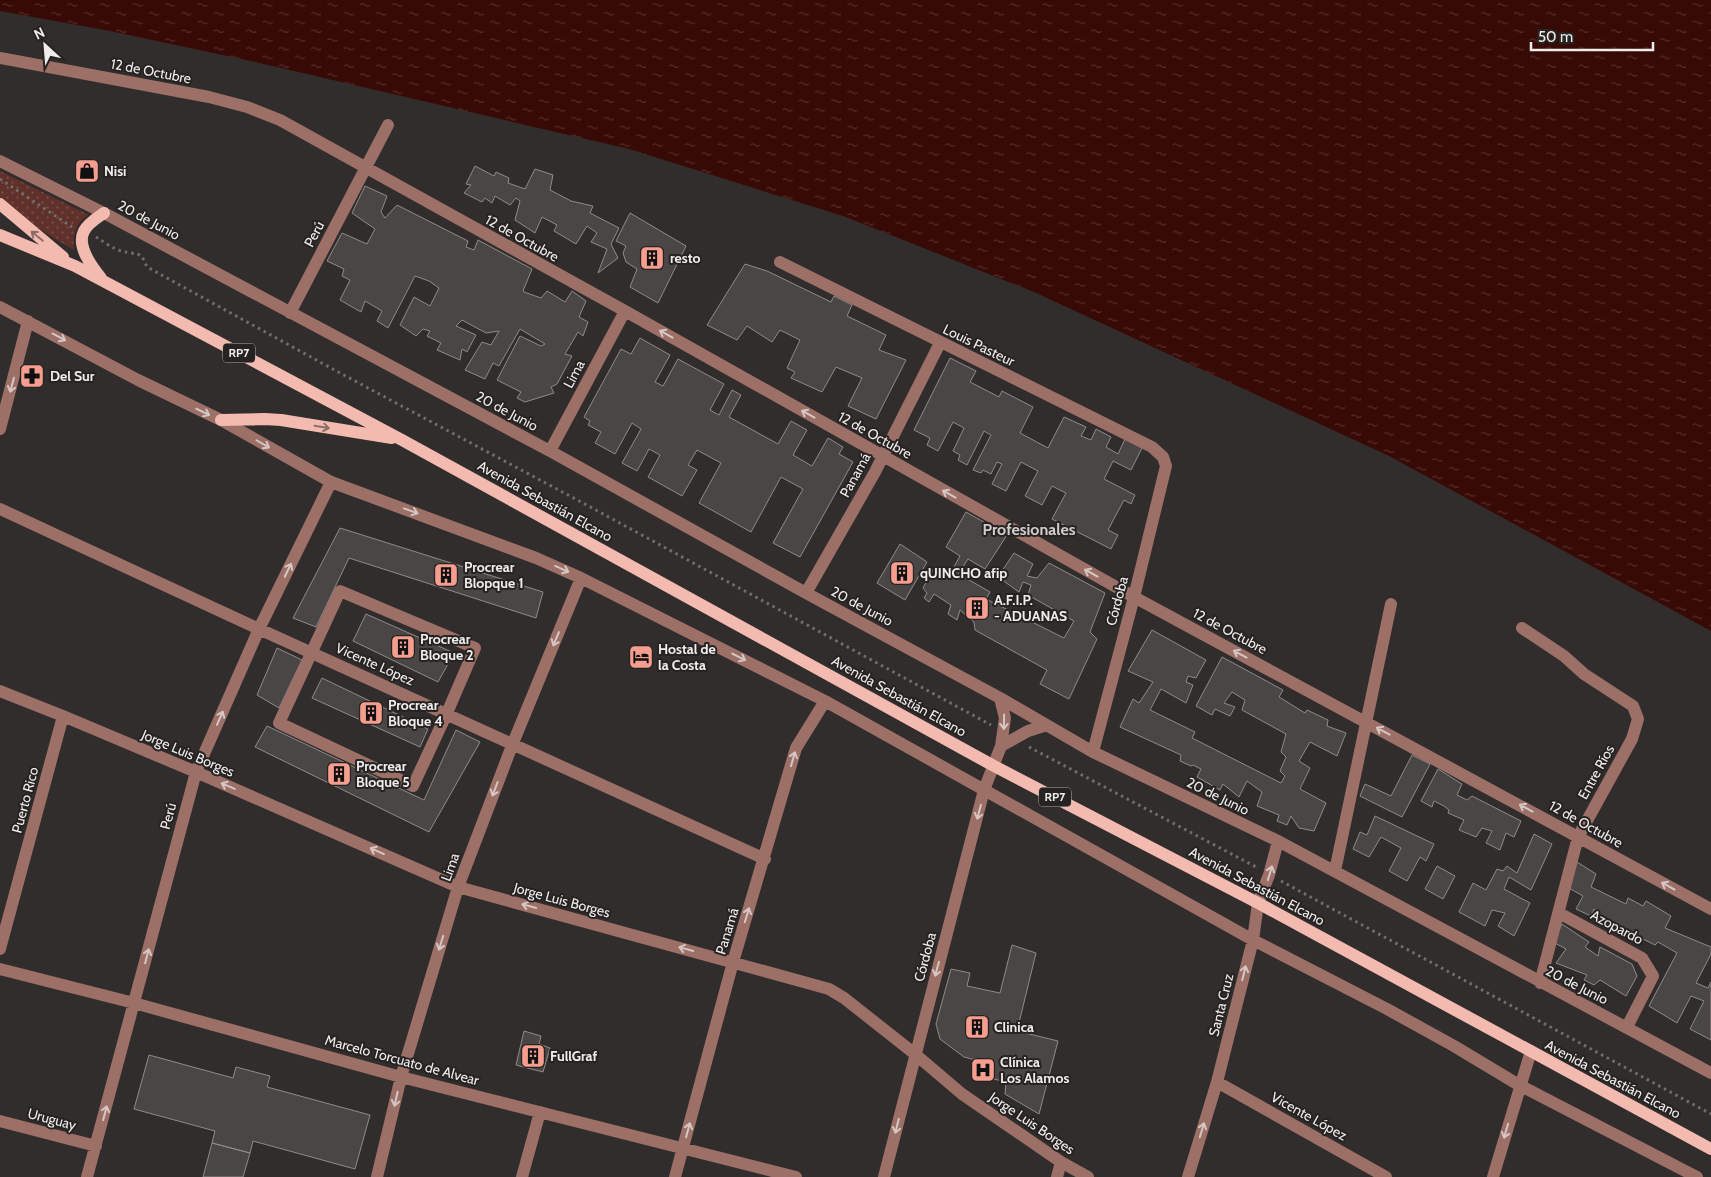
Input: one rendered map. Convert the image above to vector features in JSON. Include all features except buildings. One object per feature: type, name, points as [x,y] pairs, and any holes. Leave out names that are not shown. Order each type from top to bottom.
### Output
[{"type":"main road","name":"Avenida Sebastián Elcano","points":[[0,204],[75,266]]},
{"type":"main road","points":[[104,213],[93,220],[83,232],[81,242],[92,267],[104,282]]},
{"type":"main road","name":"Avenida Sebastián Elcano","points":[[0,235],[75,266],[402,440],[994,766],[1258,903],[1711,1149]]},
{"type":"main road","points":[[221,420],[281,420],[402,440]]},
{"type":"street","name":"12 de Octubre","points":[[0,58],[209,98],[247,107],[280,120],[1134,597],[1711,909]]},
{"type":"street","points":[[366,169],[388,125]]},
{"type":"street","name":"20 de Junio","points":[[0,160],[104,213],[550,451],[1000,698],[1092,752],[1278,841],[1540,983],[1627,1027],[1711,1074]]},
{"type":"street","name":"Perú","points":[[290,313],[366,169]]},
{"type":"street","name":"Louis Pasteur","points":[[780,262],[1152,447],[1163,457]]},
{"type":"street","points":[[0,307],[138,380],[221,420],[331,482],[536,558],[581,578],[825,701],[1252,940],[1386,1009],[1454,1046],[1519,1085],[1697,1177]]},
{"type":"street","name":"Lima","points":[[550,451],[624,311]]},
{"type":"street","points":[[0,429],[28,321]]},
{"type":"street","name":"Panamá","points":[[806,593],[883,457],[940,343]]},
{"type":"street","name":"Córdoba","points":[[1092,752],[1134,597],[1166,466],[1163,457]]},
{"type":"street","name":"Perú","points":[[87,1177],[196,772],[259,629],[331,482]]},
{"type":"street","name":"Vicente López","points":[[0,509],[259,629],[765,858]]},
{"type":"street","name":"Lima","points":[[377,1177],[401,1077],[458,887],[513,743],[581,578]]},
{"type":"street","points":[[340,591],[475,648],[413,786],[279,723],[311,652],[340,591]]},
{"type":"street","points":[[1334,871],[1390,604]]},
{"type":"street","name":"Entre Ríos","points":[[1522,628],[1564,656],[1584,674],[1633,706],[1638,718],[1632,739],[1578,837],[1540,983]]},
{"type":"street","name":"Jorge Luis Borges","points":[[0,691],[196,772],[458,887],[829,989],[844,998],[915,1054],[962,1094],[1061,1162],[1088,1177]]},
{"type":"street","points":[[1000,698],[1008,736]]},
{"type":"street","name":"Panamá","points":[[675,1177],[733,962],[796,748],[825,701]]},
{"type":"street","name":"Puerto Rico","points":[[0,949],[63,716]]},
{"type":"street","name":"Córdoba","points":[[884,1177],[984,790],[1008,736],[1047,725]]},
{"type":"street","name":"Santa Cruz","points":[[1188,1177],[1217,1082],[1252,940],[1258,903],[1270,875],[1278,841]]},
{"type":"street","name":"Azopardo","points":[[1559,913],[1642,958],[1653,976],[1627,1027]]},
{"type":"street","name":"Marcelo Torcuato de Alvear","points":[[0,969],[134,1003],[401,1077],[796,1177]]},
{"type":"street","points":[[1493,1177],[1519,1085],[1531,1052]]},
{"type":"street","name":"Vicente López","points":[[1217,1082],[1386,1177]]},
{"type":"street","points":[[522,1177],[540,1112]]},
{"type":"street","name":"Uruguay","points":[[0,1121],[96,1146]]},
{"type":"street","points":[[1057,1177],[1061,1162]]},
{"type":"path","points":[[0,179],[73,228],[122,252],[136,252],[143,256],[147,267],[340,373],[873,660],[997,728],[1008,736],[1270,875],[1711,1114]]},
{"type":"shaded area","points":[[0,171],[89,215],[78,225],[74,239],[74,250],[36,226],[0,198]]},
{"type":"water","points":[[0,0],[1711,0],[1711,631],[1389,456],[1034,292],[843,216],[629,149],[246,60],[110,31],[0,11]]},
{"type":"place","name":"Nisi","points":[[87,171]]},
{"type":"place","name":"resto","points":[[652,258]]},
{"type":"place","name":"Del Sur","points":[[32,376]]},
{"type":"place","name":"qUINCHO afip","points":[[902,573]]},
{"type":"place","name":"Procrear Blopque 1","points":[[446,575]]},
{"type":"place","name":"A.F.I.P. - ADUANAS","points":[[977,608]]},
{"type":"place","name":"Procrear Bloque 2","points":[[403,647]]},
{"type":"place","name":"Hostal de la Costa","points":[[641,657]]},
{"type":"place","name":"Procrear Bloque 4","points":[[371,713]]},
{"type":"place","name":"Procrear Bloque 5","points":[[339,774]]},
{"type":"place","name":"Clinica","points":[[977,1027]]},
{"type":"place","name":"FullGraf","points":[[533,1056]]},
{"type":"place","name":"Clínica Los Alamos","points":[[983,1070]]},
{"type":"district","name":"Profesionales","points":[[1029,529]]}]
